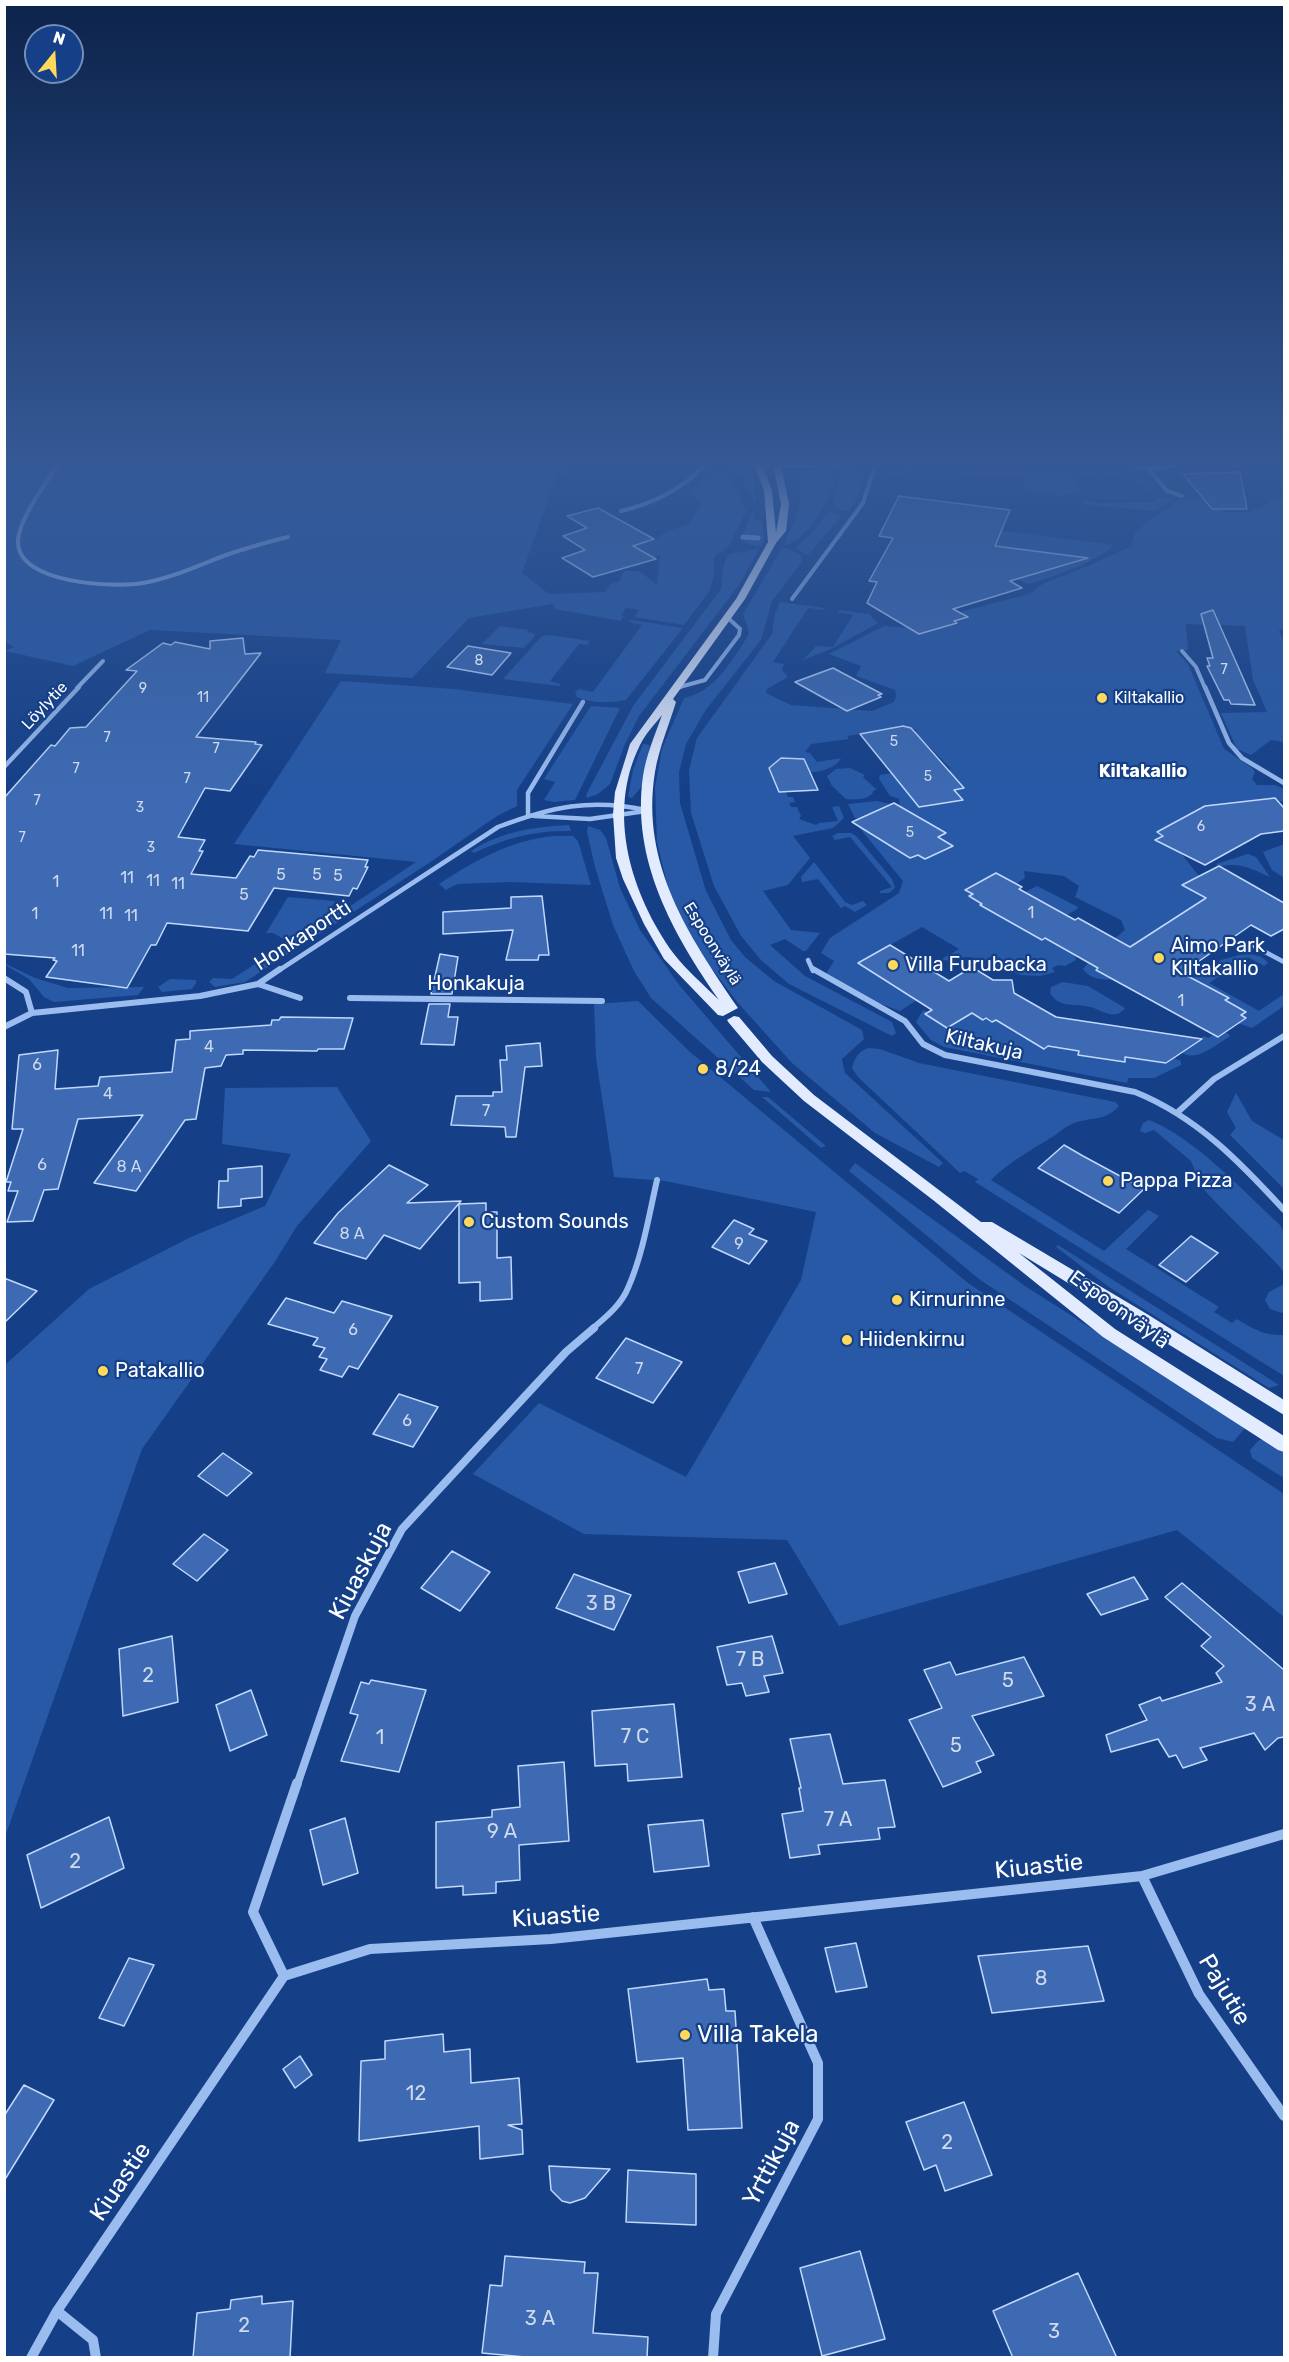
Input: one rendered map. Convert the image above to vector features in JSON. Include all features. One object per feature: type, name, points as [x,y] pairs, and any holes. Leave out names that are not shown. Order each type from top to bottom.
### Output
[{"type":"main road","name":"Espoonväylä","points":[[754,575],[727,617],[635,744],[626,767],[617,818],[621,853],[627,879],[639,905],[669,955],[729,1013],[767,1059],[809,1098],[938,1196],[1109,1333],[1284,1445]]},
{"type":"main road","name":"Espoonväylä","points":[[675,688],[650,770],[646,810],[656,877],[666,903],[691,951],[729,1013]]},
{"type":"main road","name":"Espoonväylä","points":[[938,1196],[1141,1318],[1284,1408]]},
{"type":"street","points":[[56,575],[107,587],[149,583],[170,575]]},
{"type":"street","points":[[792,599],[810,575]]},
{"type":"street","points":[[675,688],[705,681],[715,669],[739,635],[740,629],[727,617]]},
{"type":"street","points":[[1182,651],[1196,667],[1229,743],[1242,758],[1284,783]]},
{"type":"street","name":"Löylytie","points":[[4,767],[103,661]]},
{"type":"street","points":[[528,816],[528,792],[583,702]]},
{"type":"street","name":"Honkaportti","points":[[32,1013],[200,996],[258,984],[498,827],[528,816],[581,803],[618,803],[646,810]]},
{"type":"street","name":"Honkaportti","points":[[528,816],[565,820],[617,818],[646,810]]},
{"type":"street","points":[[1254,946],[1284,962]]},
{"type":"street","name":"Kiltakuja","points":[[808,960],[814,972],[904,1021],[923,1044],[945,1055],[1135,1092],[1156,1098],[1179,1111]]},
{"type":"street","points":[[4,978],[26,992],[32,1013],[4,1027]]},
{"type":"street","points":[[258,984],[300,998]]},
{"type":"street","name":"Honkakuja","points":[[350,998],[602,1001]]},
{"type":"street","points":[[1284,1036],[1214,1079],[1179,1111],[1212,1136],[1284,1210]]},
{"type":"street","name":"Kiuaskuja","points":[[284,1976],[253,1912],[355,1616],[402,1529],[566,1352],[612,1312],[628,1288],[641,1249],[657,1180]]},
{"type":"street","name":"Kiuastie","points":[[31,2358],[57,2312],[284,1976],[370,1949],[551,1939],[1142,1876],[1284,1834]]},
{"type":"street","name":"Pajutie","points":[[1142,1876],[1199,1994],[1284,2116]]},
{"type":"street","name":"Yrttikuja","points":[[713,2358],[716,2314],[818,2119],[818,2063],[753,1917]]},
{"type":"street","points":[[57,2312],[93,2340],[96,2358]]},
{"type":"shaded area","points":[[5,575],[525,575],[549,594],[605,592],[610,584],[619,582],[622,575],[644,575],[657,585],[658,575],[714,575],[710,590],[684,625],[634,617],[639,610],[626,608],[621,615],[624,616],[621,621],[555,609],[553,604],[469,618],[412,678],[325,673],[341,640],[150,630],[73,666],[5,651],[14,647],[5,642]]},
{"type":"shaded area","points":[[723,575],[744,575],[639,716],[625,744],[610,784],[598,794],[587,798],[586,795],[633,706],[721,589]]},
{"type":"shaded area","points":[[766,575],[791,575],[772,601],[761,640],[705,711],[686,744],[679,772],[680,803],[706,891],[731,940],[745,957],[774,981],[862,1030],[864,1039],[842,1059],[845,1073],[943,1163],[939,1167],[875,1133],[792,1063],[738,1003],[696,948],[669,892],[657,842],[655,787],[662,749],[684,698],[695,695],[714,682],[729,665],[748,636],[749,632],[743,614]]},
{"type":"shaded area","points":[[1029,575],[1056,575],[1027,584],[1017,579]]},
{"type":"shaded area","points":[[1064,575],[1284,575],[1284,629],[1279,630],[1284,642],[1284,742],[1271,740],[1251,755],[1237,749],[1221,713],[1267,712],[1253,680],[1245,626],[1186,624],[1188,650],[1176,651],[1188,664],[1224,749],[1252,768],[1255,772],[1252,779],[1257,785],[1275,785],[1284,789],[1284,801],[1278,802],[1274,798],[1264,799],[1158,832],[1163,836],[1156,840],[1180,852],[1199,876],[1182,885],[1244,921],[1173,920],[1096,970],[1114,980],[1097,978],[1089,975],[1083,969],[1094,956],[1125,930],[1121,920],[1075,897],[1079,886],[1064,876],[1024,871],[1025,878],[1016,884],[996,873],[965,889],[973,894],[970,897],[1042,940],[1045,938],[1075,956],[1076,960],[1065,966],[1058,965],[1052,968],[1055,972],[1040,976],[1021,975],[994,965],[992,963],[995,958],[992,956],[986,960],[966,957],[952,961],[946,960],[942,959],[959,949],[922,927],[858,963],[917,1000],[900,1011],[871,1000],[826,974],[834,961],[821,953],[830,938],[899,893],[903,881],[858,826],[867,832],[872,830],[890,846],[895,844],[906,851],[901,853],[909,859],[918,855],[925,859],[953,846],[938,837],[945,833],[900,806],[899,799],[890,796],[879,779],[880,775],[897,772],[916,795],[910,796],[914,801],[923,800],[928,806],[962,800],[954,790],[964,788],[948,770],[951,769],[915,732],[917,730],[898,725],[896,728],[847,736],[849,739],[811,744],[805,752],[810,753],[817,762],[841,758],[832,767],[814,772],[810,772],[804,759],[786,760],[776,783],[779,792],[786,792],[788,797],[793,797],[795,802],[789,803],[791,807],[797,807],[801,816],[799,819],[816,825],[838,821],[832,807],[839,806],[844,818],[833,828],[793,836],[810,858],[788,885],[763,891],[791,930],[820,933],[806,951],[785,939],[770,945],[805,976],[892,1022],[896,1033],[892,1036],[789,984],[761,960],[741,936],[714,886],[691,813],[689,770],[697,738],[772,634],[775,614],[780,602],[824,608],[823,610],[808,608],[773,662],[784,664],[782,670],[788,677],[767,689],[766,693],[791,705],[872,711],[894,702],[895,690],[856,676],[861,666],[829,654],[884,626],[909,628],[920,634],[956,623],[954,621],[967,617],[960,612],[1029,594],[1044,583]]},
{"type":"shaded area","points":[[839,610],[869,614],[878,623],[833,648],[803,660],[816,646],[833,647],[853,615],[838,612]]},
{"type":"shaded area","points":[[631,620],[683,628],[626,700],[601,702],[577,697],[575,692],[579,689],[593,692],[642,625],[629,622]]},
{"type":"shaded area","points":[[500,626],[528,630],[527,632],[535,636],[524,648],[482,644]]},
{"type":"shaded area","points":[[542,636],[590,641],[587,645],[579,644],[550,681],[561,684],[559,686],[503,679]]},
{"type":"shaded area","points":[[341,681],[453,689],[573,704],[517,790],[517,806],[497,816],[429,863],[245,982],[215,987],[209,982],[213,978],[232,979],[289,942],[273,933],[266,933],[288,897],[335,901],[330,909],[343,911],[416,862],[234,844]]},
{"type":"shaded area","points":[[591,706],[620,708],[575,800],[554,802],[544,800],[555,782],[544,779]]},
{"type":"shaded area","points":[[643,744],[650,745],[642,786],[632,798],[628,797],[633,770]]},
{"type":"shaded area","points":[[850,768],[865,775],[863,777],[877,790],[863,799],[846,799],[832,786],[827,776],[836,769]]},
{"type":"shaded area","points":[[877,801],[890,804],[859,819],[855,818],[848,804]]},
{"type":"shaded area","points":[[569,825],[571,831],[533,834],[509,839],[474,853],[471,851],[494,839],[518,831]]},
{"type":"shaded area","points":[[588,826],[600,830],[606,838],[620,888],[640,930],[680,986],[771,1092],[754,1090],[651,998],[634,971],[613,925],[595,867],[587,832]]},
{"type":"shaded area","points":[[838,833],[851,833],[856,836],[892,879],[895,888],[889,893],[880,893],[892,887],[850,837],[835,840],[832,836]]},
{"type":"shaded area","points":[[553,836],[573,836],[578,841],[591,885],[510,882],[457,884],[446,890],[439,884],[466,867],[507,847]]},
{"type":"shaded area","points":[[1284,844],[1284,878],[1272,870],[1263,852]]},
{"type":"shaded area","points":[[1248,854],[1256,857],[1270,877],[1246,867],[1226,865],[1219,867],[1216,864]]},
{"type":"shaded area","points":[[814,862],[845,902],[852,905],[863,901],[867,905],[855,912],[845,906],[841,908],[818,879],[802,882],[801,877]]},
{"type":"shaded area","points":[[1037,886],[1078,907],[1077,909],[1067,915],[1025,892]]},
{"type":"shaded area","points":[[1240,955],[1259,956],[1268,963],[1264,966],[1248,957],[1209,983],[1259,1011],[1284,994],[1284,1006],[1252,1028],[1238,1023],[1246,1018],[1241,1015],[1246,1012],[1225,1000],[1228,998],[1175,990],[1221,960]]},
{"type":"shaded area","points":[[7,962],[6,964],[35,978],[68,988],[144,987],[138,995],[54,1002],[44,997],[29,979],[5,965]]},
{"type":"shaded area","points":[[170,979],[196,980],[196,983],[192,989],[162,992],[158,987]]},
{"type":"shaded area","points":[[1063,982],[1088,986],[1125,1008],[1117,1014],[1108,1014],[1090,1007],[1058,1001],[1050,993],[1051,987]]},
{"type":"shaded area","points":[[947,983],[973,1014],[983,1020],[986,1018],[992,1022],[996,1020],[1005,1026],[1008,1024],[1015,1028],[1012,1030],[1023,1037],[1028,1035],[1044,1048],[1048,1046],[1079,1051],[1078,1055],[1125,1062],[1125,1057],[1161,1061],[1166,1064],[1174,1058],[1181,1061],[1181,1065],[1154,1078],[1128,1078],[1127,1083],[944,1047],[931,1040],[916,1022],[923,1010],[928,1012],[925,1015],[947,1028],[955,1023]]},
{"type":"shaded area","points":[[638,1001],[690,1052],[968,1283],[1284,1494],[1284,1617],[1177,1530],[839,1626],[787,1540],[584,1534],[473,1474],[539,1403],[686,1477],[801,1280],[816,1212],[665,1181],[614,1177],[596,1058],[594,1004]]},
{"type":"shaded area","points":[[1225,1032],[1230,1035],[1229,1037],[1205,1052],[1187,1055],[1181,1052],[1204,1036],[1218,1037]]},
{"type":"shaded area","points":[[868,1048],[880,1049],[919,1063],[1115,1102],[1119,1106],[1113,1112],[1066,1127],[1012,1162],[991,1180],[1104,1251],[1148,1210],[1159,1216],[1126,1249],[1219,1307],[1214,1312],[1232,1323],[1237,1319],[1259,1331],[1284,1335],[1284,1376],[975,1182],[978,1179],[964,1171],[960,1173],[858,1077],[852,1068],[853,1064],[859,1053]]},
{"type":"shaded area","points":[[337,1087],[371,1141],[297,1226],[274,1263],[142,1449],[5,1837],[5,1365],[89,1289],[191,1237],[265,1206],[291,1154],[222,1144],[225,1088]]},
{"type":"shaded area","points":[[1236,1093],[1252,1121],[1284,1140],[1284,1189],[1230,1135],[1236,1128],[1227,1112]]},
{"type":"shaded area","points":[[762,1097],[768,1097],[826,1146],[821,1148]]},
{"type":"shaded area","points":[[1149,1120],[1184,1139],[1201,1152],[1279,1224],[1284,1231],[1284,1272],[1199,1184],[1214,1179],[1209,1173],[1197,1176],[1191,1161],[1154,1130],[1145,1133],[1140,1131],[1143,1123]]},
{"type":"shaded area","points":[[855,1163],[1025,1286],[1246,1427],[1233,1442],[1217,1438],[979,1279],[849,1171]]},
{"type":"shaded area","points":[[1058,1245],[1279,1385],[1269,1388],[1109,1287],[1056,1247]]},
{"type":"shaded area","points":[[1284,1284],[1284,1312],[1282,1313],[1270,1309],[1265,1300],[1269,1292]]},
{"type":"shaded area","points":[[1259,1440],[1265,1440],[1284,1452],[1284,1478],[1252,1458],[1250,1450]]},
{"type":"building","points":[[872,575],[1030,575],[1010,581],[1022,588],[953,609],[968,617],[954,621],[957,623],[919,634],[867,603],[877,582],[869,581]]},
{"type":"building","points":[[1213,610],[1255,705],[1231,704],[1229,700],[1224,700],[1207,666],[1210,666],[1207,658],[1213,658],[1201,614]]},
{"type":"building","points":[[243,638],[245,654],[261,653],[196,737],[256,742],[255,744],[262,745],[230,791],[205,788],[178,837],[205,840],[199,851],[203,851],[191,874],[236,878],[250,856],[254,857],[258,850],[368,860],[365,867],[368,867],[357,889],[353,888],[349,896],[274,888],[248,931],[167,923],[156,945],[151,945],[127,988],[46,977],[57,961],[53,960],[55,958],[4,954],[4,798],[51,745],[55,746],[70,728],[86,727],[137,671],[126,670],[163,643],[171,645],[175,642],[210,649],[210,641]]},
{"type":"building","points":[[468,646],[511,653],[492,675],[447,667]]},
{"type":"building","points":[[833,668],[882,694],[878,695],[881,697],[847,711],[795,682]]},
{"type":"building","points":[[903,726],[911,728],[964,788],[954,790],[963,800],[919,807],[860,734]]},
{"type":"building","points":[[781,758],[804,759],[818,790],[779,792],[769,768]]},
{"type":"building","points":[[1275,798],[1284,808],[1284,831],[1261,834],[1205,865],[1155,840],[1163,836],[1157,832],[1205,806]]},
{"type":"building","points":[[894,803],[946,833],[938,837],[953,846],[925,859],[918,855],[910,858],[852,822]]},
{"type":"building","points":[[1219,866],[1284,903],[1284,929],[1271,936],[1251,925],[1182,973],[1229,998],[1225,1000],[1246,1012],[1241,1015],[1246,1018],[1218,1037],[1096,970],[1098,968],[1045,938],[1042,940],[980,905],[982,904],[969,896],[973,894],[965,890],[996,873],[1022,887],[1019,889],[1075,920],[1078,918],[1130,947],[1206,898],[1182,885]]},
{"type":"building","points":[[542,896],[549,955],[539,955],[538,960],[506,960],[513,930],[443,934],[443,912],[511,908],[511,897]]},
{"type":"building","points":[[890,945],[949,981],[972,967],[993,980],[1012,980],[1014,993],[1056,1017],[1202,1039],[1166,1063],[1125,1057],[1125,1062],[1078,1055],[1079,1051],[1048,1046],[1044,1049],[996,1020],[992,1022],[986,1018],[983,1020],[972,1013],[947,1028],[925,1014],[932,1010],[858,963]]},
{"type":"building","points":[[440,954],[458,957],[452,994],[431,994]]},
{"type":"building","points":[[429,1004],[450,1004],[448,1017],[458,1017],[454,1045],[421,1044]]},
{"type":"building","points":[[281,1017],[353,1018],[344,1049],[243,1050],[243,1054],[226,1055],[221,1066],[205,1068],[196,1119],[185,1120],[136,1191],[94,1183],[143,1115],[78,1119],[58,1189],[44,1190],[33,1221],[7,1222],[18,1191],[8,1191],[11,1182],[6,1182],[23,1129],[12,1129],[19,1055],[58,1050],[55,1089],[98,1086],[100,1077],[172,1072],[176,1040],[190,1039],[190,1031],[271,1025],[272,1020],[279,1020]]},
{"type":"building","points":[[540,1043],[542,1066],[525,1067],[516,1137],[506,1137],[505,1127],[451,1125],[456,1096],[493,1096],[493,1092],[502,1092],[500,1060],[507,1060],[506,1046]]},
{"type":"building","points":[[1064,1145],[1144,1189],[1119,1213],[1038,1168]]},
{"type":"building","points":[[389,1165],[428,1185],[407,1203],[461,1201],[420,1249],[384,1235],[366,1259],[314,1243],[338,1213]]},
{"type":"building","points":[[262,1166],[262,1197],[241,1199],[241,1206],[218,1208],[219,1181],[228,1181],[228,1169]]},
{"type":"building","points":[[486,1203],[486,1212],[497,1212],[497,1258],[511,1257],[512,1299],[480,1301],[480,1282],[459,1283],[459,1204]]},
{"type":"building","points":[[734,1220],[754,1229],[749,1234],[767,1241],[749,1264],[712,1247]]},
{"type":"building","points":[[1191,1236],[1218,1253],[1186,1282],[1159,1265]]},
{"type":"building","points":[[4,1278],[37,1291],[4,1323]]},
{"type":"building","points":[[286,1298],[334,1313],[342,1301],[392,1316],[358,1369],[349,1366],[342,1377],[320,1370],[327,1359],[319,1357],[325,1348],[313,1345],[318,1338],[268,1324]]},
{"type":"building","points":[[626,1338],[682,1362],[653,1403],[596,1378]]},
{"type":"building","points":[[399,1394],[438,1407],[413,1447],[373,1434]]},
{"type":"building","points":[[223,1453],[252,1473],[227,1496],[198,1476]]},
{"type":"building","points":[[204,1534],[228,1550],[197,1581],[173,1564]]},
{"type":"building","points":[[452,1551],[490,1572],[460,1611],[421,1588]]},
{"type":"building","points":[[775,1563],[787,1594],[749,1603],[738,1572]]},
{"type":"building","points":[[574,1574],[631,1595],[614,1630],[556,1608]]},
{"type":"building","points":[[1134,1577],[1148,1599],[1101,1615],[1087,1594]]},
{"type":"building","points":[[1182,1583],[1284,1670],[1284,1737],[1278,1738],[1265,1750],[1254,1733],[1200,1748],[1207,1760],[1183,1768],[1176,1755],[1169,1757],[1158,1739],[1111,1752],[1106,1735],[1147,1720],[1139,1705],[1160,1697],[1162,1701],[1222,1682],[1216,1673],[1224,1666],[1201,1646],[1211,1637],[1165,1597]]},
{"type":"building","points":[[172,1636],[178,1702],[123,1716],[119,1649]]},
{"type":"building","points":[[772,1636],[783,1673],[764,1676],[769,1692],[746,1696],[742,1683],[727,1685],[717,1647]]},
{"type":"building","points":[[1024,1657],[1044,1696],[972,1716],[994,1755],[976,1762],[981,1772],[943,1787],[909,1720],[942,1708],[924,1670],[950,1662],[956,1675]]},
{"type":"building","points":[[371,1680],[426,1690],[399,1772],[341,1761],[358,1715],[350,1713],[361,1682],[369,1684]]},
{"type":"building","points":[[251,1690],[267,1735],[230,1751],[216,1705]]},
{"type":"building","points":[[674,1704],[682,1777],[628,1781],[627,1764],[595,1766],[592,1711]]},
{"type":"building","points":[[830,1734],[843,1784],[885,1780],[895,1827],[878,1828],[880,1839],[818,1845],[820,1854],[790,1858],[782,1814],[803,1811],[799,1788],[801,1788],[790,1739]]},
{"type":"building","points":[[564,1762],[569,1841],[519,1845],[520,1880],[496,1882],[496,1893],[463,1895],[463,1886],[436,1888],[436,1822],[492,1817],[492,1810],[520,1807],[518,1766]]},
{"type":"building","points":[[109,1817],[124,1868],[41,1908],[27,1855]]},
{"type":"building","points":[[345,1818],[358,1873],[323,1885],[310,1830]]},
{"type":"building","points":[[703,1820],[709,1866],[654,1872],[648,1825]]},
{"type":"building","points":[[856,1943],[867,1987],[836,1992],[825,1948]]},
{"type":"building","points":[[1088,1946],[1104,2001],[992,2013],[978,1956]]},
{"type":"building","points":[[129,1958],[154,1965],[124,2026],[99,2018]]},
{"type":"building","name":"Villa Takela","points":[[707,1979],[709,1990],[724,1989],[726,2011],[735,2011],[742,2128],[688,2130],[683,2058],[637,2062],[628,1989]]},
{"type":"building","points":[[443,2034],[444,2052],[470,2049],[471,2083],[519,2078],[522,2124],[508,2125],[522,2130],[523,2154],[480,2159],[479,2126],[359,2141],[361,2061],[385,2059],[385,2041]]},
{"type":"building","points":[[300,2056],[312,2075],[295,2088],[283,2069]]},
{"type":"building","points":[[24,2085],[54,2100],[4,2181],[4,2116]]},
{"type":"building","points":[[964,2102],[992,2175],[945,2191],[936,2165],[924,2170],[906,2122]]},
{"type":"building","points":[[549,2166],[610,2169],[585,2198],[570,2203],[562,2201],[551,2190]]},
{"type":"building","points":[[628,2170],[696,2174],[696,2225],[626,2222]]},
{"type":"building","points":[[860,2251],[885,2339],[822,2356],[800,2268]]},
{"type":"building","points":[[505,2256],[585,2262],[584,2273],[598,2273],[593,2333],[648,2337],[647,2358],[536,2358],[482,2353],[490,2285],[502,2286]]},
{"type":"building","points":[[1078,2273],[1117,2358],[1013,2358],[993,2311]]},
{"type":"building","points":[[262,2296],[262,2304],[293,2301],[290,2358],[193,2358],[197,2313],[230,2309],[231,2300]]},
{"type":"place","name":"Kiltakallio","points":[[1102,698]]},
{"type":"place","name":"Aimo Park Kiltakallio","points":[[1159,958]]},
{"type":"place","name":"Villa Furubacka","points":[[893,965]]},
{"type":"place","name":"8/24","points":[[703,1069]]},
{"type":"place","name":"Pappa Pizza","points":[[1108,1181]]},
{"type":"place","name":"Custom Sounds","points":[[469,1222]]},
{"type":"place","name":"Kirnurinne","points":[[897,1300]]},
{"type":"place","name":"Hiidenkirnu","points":[[847,1340]]},
{"type":"place","name":"Patakallio","points":[[103,1371]]},
{"type":"place","name":"Villa Takela","points":[[685,2035]]},
{"type":"district","name":"Kiltakallio","points":[[1143,772]]}]
